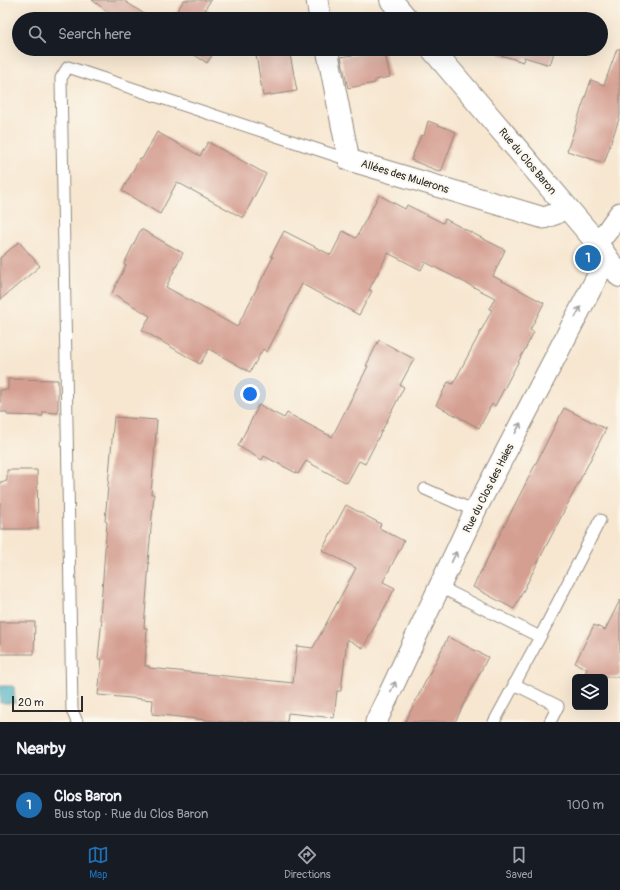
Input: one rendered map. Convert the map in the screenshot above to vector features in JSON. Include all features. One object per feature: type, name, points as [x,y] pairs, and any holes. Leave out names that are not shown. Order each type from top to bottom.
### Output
[{"type":"street","points":[[317,0],[319,12]]},
{"type":"street","points":[[390,0],[401,12]]},
{"type":"street","name":"Allées des Mulerons","points":[[328,56],[349,160],[544,218],[567,207]]},
{"type":"street","name":"Rue du Clos Baron","points":[[438,56],[593,238],[620,276]]},
{"type":"street","points":[[593,238],[605,234],[620,213]]},
{"type":"street","name":"Rue du Clos des Haies","points":[[376,722],[475,511],[607,258]]},
{"type":"lane","points":[[76,722],[72,710],[61,78],[68,67],[349,160]]},
{"type":"lane","points":[[425,489],[475,511]]},
{"type":"lane","points":[[494,722],[540,637],[600,520]]},
{"type":"lane","points":[[440,587],[540,637]]},
{"type":"lane","points":[[514,684],[558,706],[550,722]]},
{"type":"water","points":[[0,686],[14,686],[15,703],[0,703]]},
{"type":"building","points":[[92,0],[123,0],[141,12],[108,12]]},
{"type":"building","points":[[184,0],[211,0],[205,9],[210,12],[176,12]]},
{"type":"building","points":[[617,49],[620,49],[620,116],[604,163],[567,151],[591,80],[604,85]]},
{"type":"building","points":[[196,56],[212,56],[207,63]]},
{"type":"building","points":[[256,56],[290,56],[297,91],[263,96]]},
{"type":"building","points":[[386,56],[390,77],[375,80],[375,83],[348,88],[341,57]]},
{"type":"building","points":[[504,56],[553,56],[550,65],[524,57],[523,62]]},
{"type":"building","points":[[428,121],[456,132],[441,172],[411,160],[421,135],[424,136]]},
{"type":"building","points":[[157,132],[200,156],[208,142],[266,174],[243,218],[177,182],[160,214],[122,191],[140,158],[142,159]]},
{"type":"building","points":[[379,195],[405,209],[407,205],[443,223],[445,219],[505,250],[493,276],[544,303],[530,330],[534,332],[495,406],[492,404],[479,428],[436,405],[448,382],[453,384],[492,310],[489,309],[495,298],[425,262],[421,270],[388,253],[369,290],[372,291],[359,315],[302,284],[267,352],[263,349],[250,372],[209,349],[200,364],[142,330],[150,316],[112,293],[141,229],[183,253],[166,287],[237,327],[273,257],[271,256],[284,231],[331,255],[343,231],[356,238]]},
{"type":"building","points":[[19,242],[40,266],[0,300],[0,258]]},
{"type":"building","points":[[379,340],[414,359],[400,385],[404,387],[365,464],[359,461],[347,483],[306,461],[298,474],[264,456],[262,460],[238,446],[259,405],[284,418],[287,413],[332,437],[368,366],[366,366]]},
{"type":"building","points":[[8,379],[58,380],[58,413],[43,412],[43,416],[7,415],[7,412],[0,412],[0,390],[8,390]]},
{"type":"building","points":[[564,408],[606,429],[514,609],[473,587]]},
{"type":"building","points":[[114,417],[157,420],[151,494],[154,494],[144,628],[147,628],[145,666],[149,666],[149,668],[293,683],[297,646],[313,648],[356,568],[322,550],[346,505],[381,524],[379,528],[404,541],[383,582],[395,588],[363,648],[347,639],[341,691],[337,691],[334,718],[288,713],[287,722],[224,722],[152,714],[153,700],[98,695],[102,659],[98,659],[102,619],[100,619],[107,522],[105,521]]},
{"type":"building","points":[[7,470],[37,470],[38,529],[0,529],[0,482],[7,481]]},
{"type":"building","points":[[620,600],[620,677],[608,677],[608,674],[584,674],[587,669],[575,663],[594,625],[605,630]]},
{"type":"building","points":[[0,622],[35,622],[34,654],[0,654]]},
{"type":"building","points":[[448,637],[488,657],[455,722],[405,722]]},
{"type":"place","name":"Clos Baron","points":[[588,258]]}]
